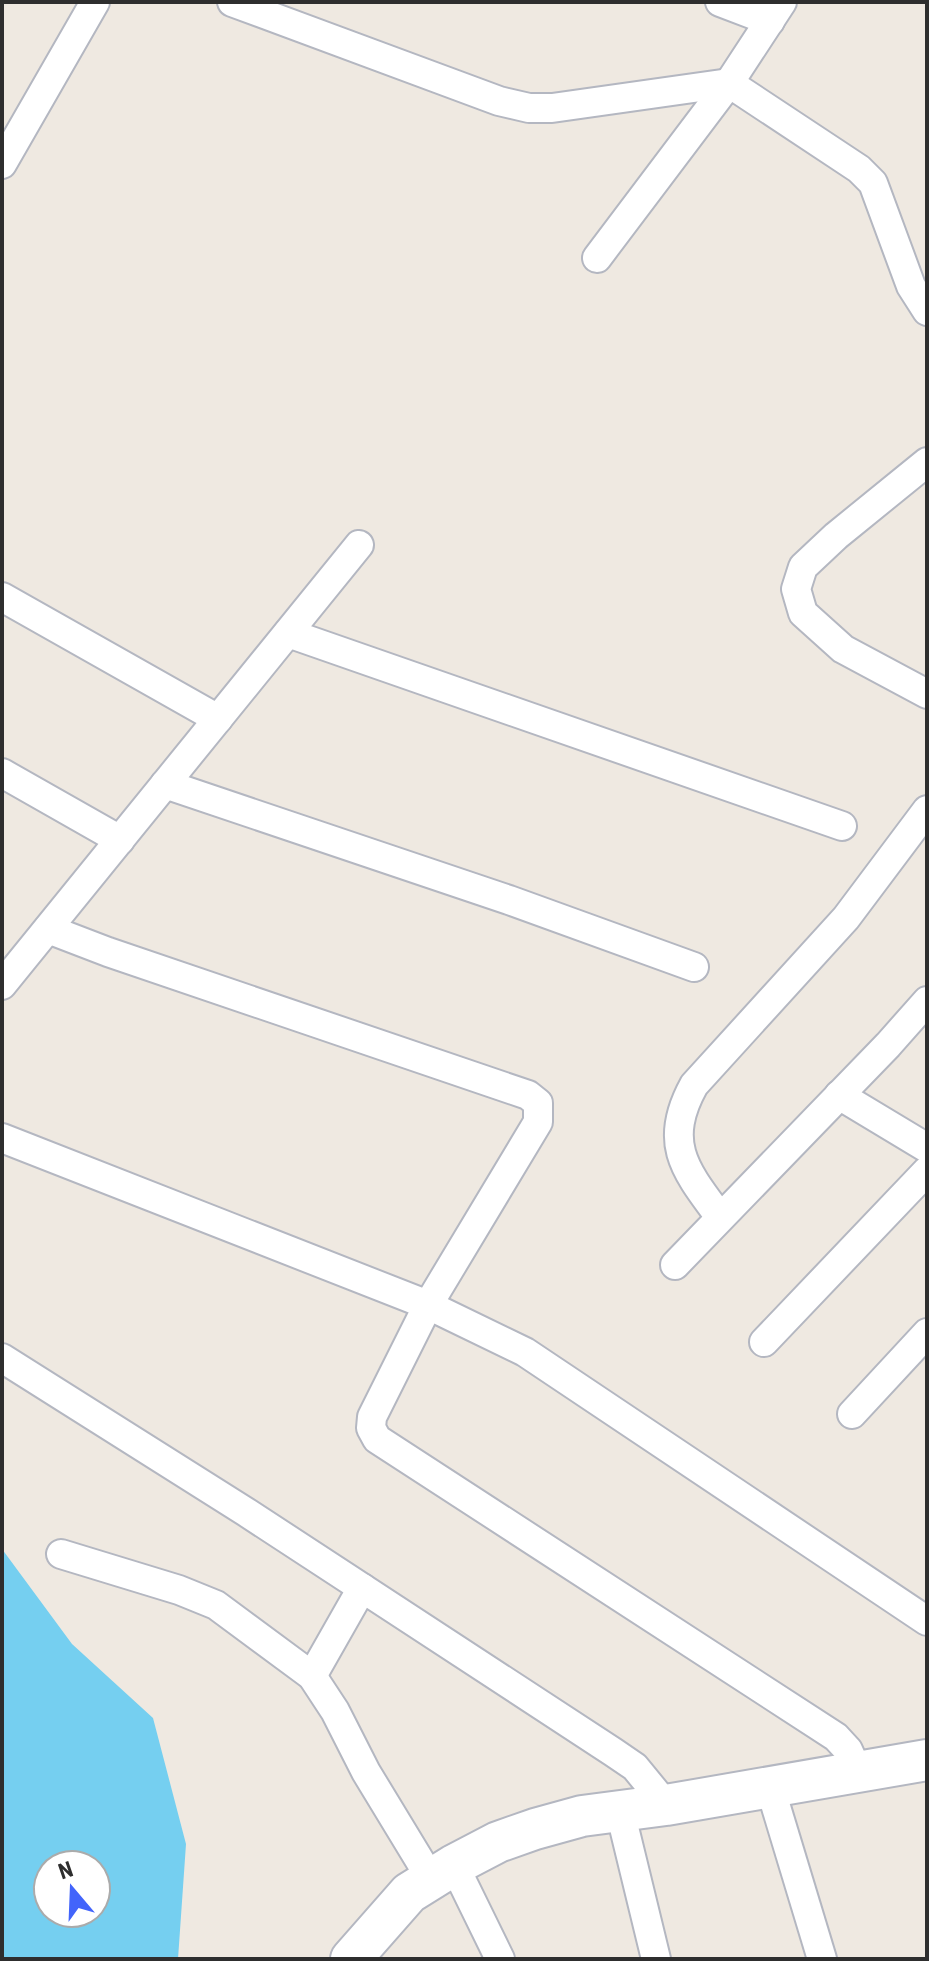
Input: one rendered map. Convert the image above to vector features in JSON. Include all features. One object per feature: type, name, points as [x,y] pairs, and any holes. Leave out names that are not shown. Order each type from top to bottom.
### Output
[{"type":"main road","points":[[351,1959],[409,1893],[498,1842],[535,1829],[582,1816],[666,1805],[927,1760]]},
{"type":"street","points":[[7,145],[95,2]]},
{"type":"street","points":[[232,2],[499,101],[529,108],[552,108],[729,83],[859,169],[873,183],[911,286],[927,311]]},
{"type":"street","points":[[597,258],[729,83],[776,12],[720,2]]},
{"type":"street","points":[[927,462],[803,567],[796,589],[803,613],[843,649],[927,694]]},
{"type":"street","points":[[7,969],[48,929],[359,545]]},
{"type":"street","points":[[2,597],[218,719]]},
{"type":"street","points":[[288,633],[842,826]]},
{"type":"street","points":[[2,773],[120,840]]},
{"type":"street","points":[[165,784],[509,900],[694,967]]},
{"type":"street","points":[[720,1217],[689,1176],[679,1154],[678,1126],[683,1105],[694,1085],[846,918],[927,810]]},
{"type":"street","points":[[48,929],[528,1095],[538,1103],[538,1122],[428,1305],[372,1417],[371,1428],[377,1439],[836,1737],[848,1750],[858,1772]]},
{"type":"street","points":[[675,1265],[927,1001]]},
{"type":"street","points":[[839,1095],[927,1148]]},
{"type":"street","points":[[2,1138],[428,1305],[525,1352],[927,1621]]},
{"type":"street","points":[[764,1342],[927,1171]]},
{"type":"street","points":[[852,1414],[927,1333]]},
{"type":"street","points":[[2,1358],[613,1752],[635,1767],[666,1805]]},
{"type":"street","points":[[61,1554],[179,1590],[216,1605],[312,1676],[335,1711],[366,1772],[443,1872],[500,1959]]},
{"type":"street","points":[[312,1676],[362,1588]]},
{"type":"street","points":[[770,1787],[822,1959]]},
{"type":"street","points":[[620,1811],[656,1959]]},
{"type":"water","points":[[2,1549],[72,1644],[153,1718],[186,1844],[178,1959],[2,1959]]}]
